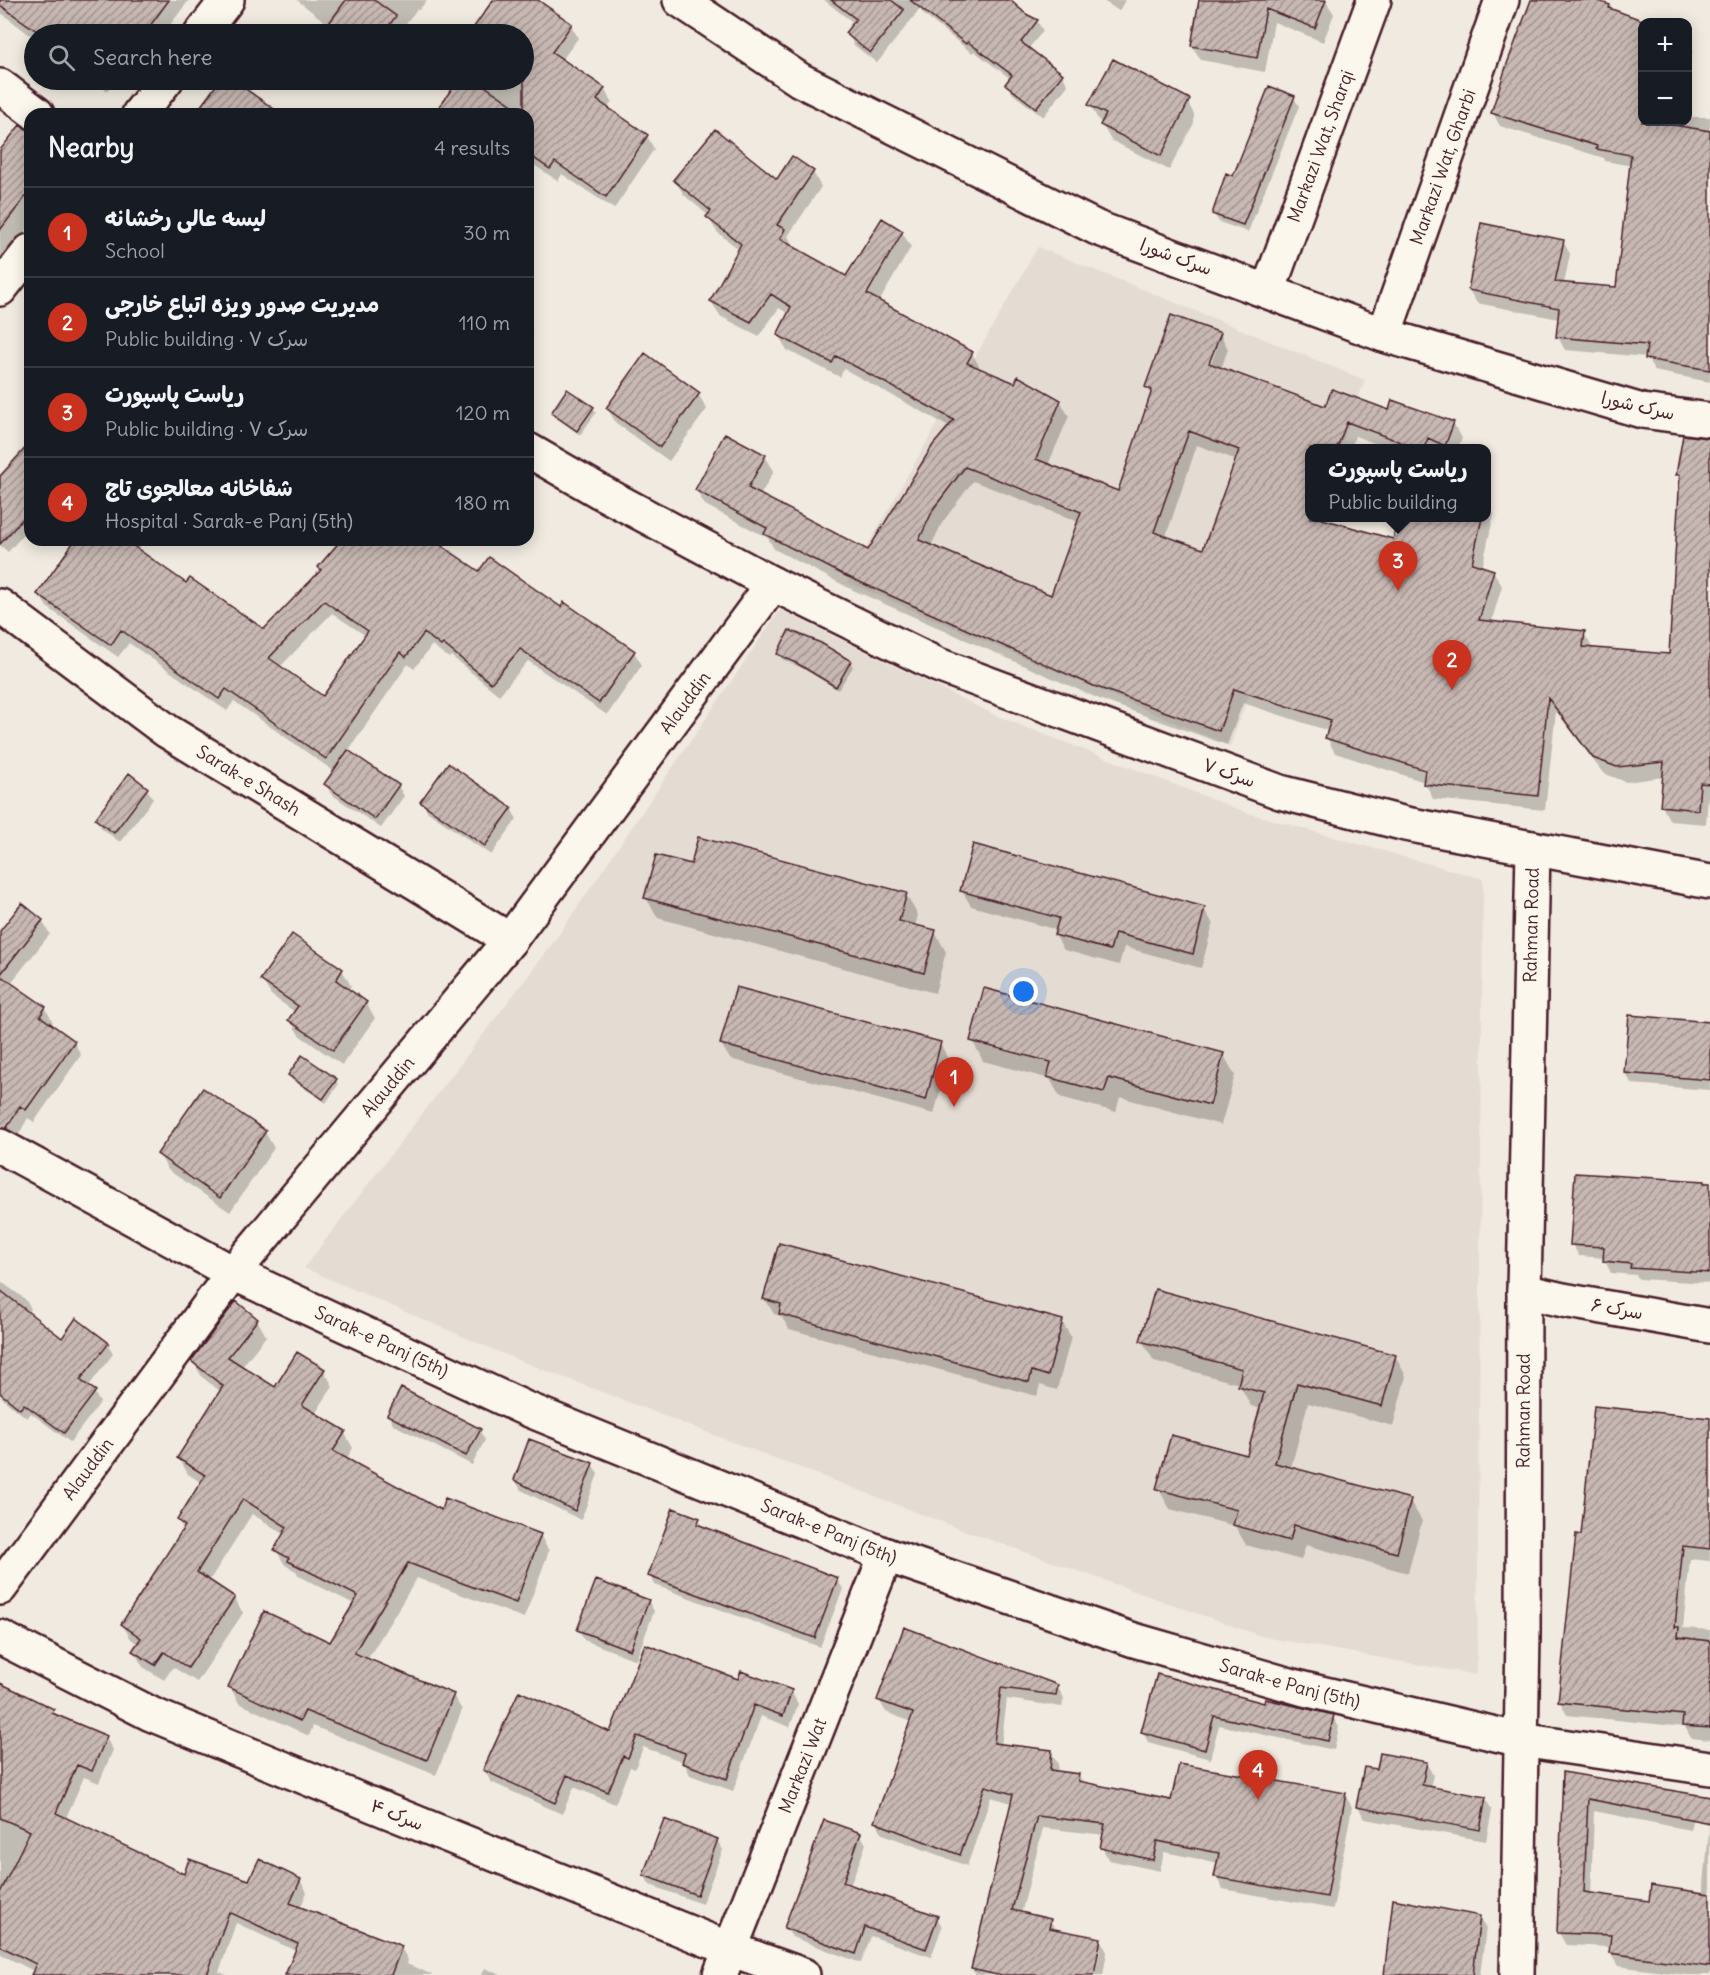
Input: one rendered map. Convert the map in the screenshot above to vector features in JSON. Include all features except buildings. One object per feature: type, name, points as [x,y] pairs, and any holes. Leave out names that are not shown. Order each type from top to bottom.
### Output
[{"type":"street","points":[[209,24],[227,0]]},
{"type":"street","name":"سرک شورا","points":[[680,0],[800,80],[1097,228],[1384,335],[1642,411],[1710,420]]},
{"type":"street","name":"Markazi Wat, Sharqi","points":[[1268,291],[1374,0]]},
{"type":"street","name":"Markazi Wat, Gharbi","points":[[1384,335],[1502,0]]},
{"type":"street","points":[[0,86],[29,108]]},
{"type":"street","points":[[144,108],[158,90]]},
{"type":"street","points":[[0,289],[24,259]]},
{"type":"street","name":"سرک ۷","points":[[534,453],[773,584],[938,665],[1280,792],[1406,824],[1710,882]]},
{"type":"street","name":"Alauddin","points":[[0,1588],[233,1273],[510,940],[773,584]]},
{"type":"street","name":"Sarak-e Shash","points":[[0,606],[167,731],[510,940]]},
{"type":"street","name":"Rahman Road","points":[[1517,1975],[1524,1290],[1533,848]]},
{"type":"street","name":"Sarak-e Panj (5th)","points":[[0,1146],[233,1273],[522,1407],[886,1555],[1156,1647],[1304,1689],[1521,1740],[1710,1768]]},
{"type":"street","name":"سرک ۶","points":[[1524,1290],[1563,1300],[1710,1326]]},
{"type":"street","name":"Markazi Wat","points":[[725,1962],[886,1555]]},
{"type":"street","name":"سرک ۴","points":[[0,1636],[151,1713],[386,1811],[725,1962],[803,1975]]},
{"type":"shaded area","points":[[1038,247],[1365,380],[1341,444],[1305,444],[1305,522],[1313,522],[1230,746],[847,582]]},
{"type":"shaded area","points":[[780,610],[997,716],[1248,813],[1483,879],[1477,1675],[1264,1637],[955,1527],[513,1358],[304,1268],[551,946]]},
{"type":"place","name":"ریاست پاسپورت","points":[[1398,591]]},
{"type":"place","name":"مدیریت صدور ویزه اتباع خارجی","points":[[1452,690]]},
{"type":"place","name":"لیسه عالی رخشانه","points":[[954,1107]]},
{"type":"place","name":"شفاخانه معالجوی تاج","points":[[1258,1800]]}]
